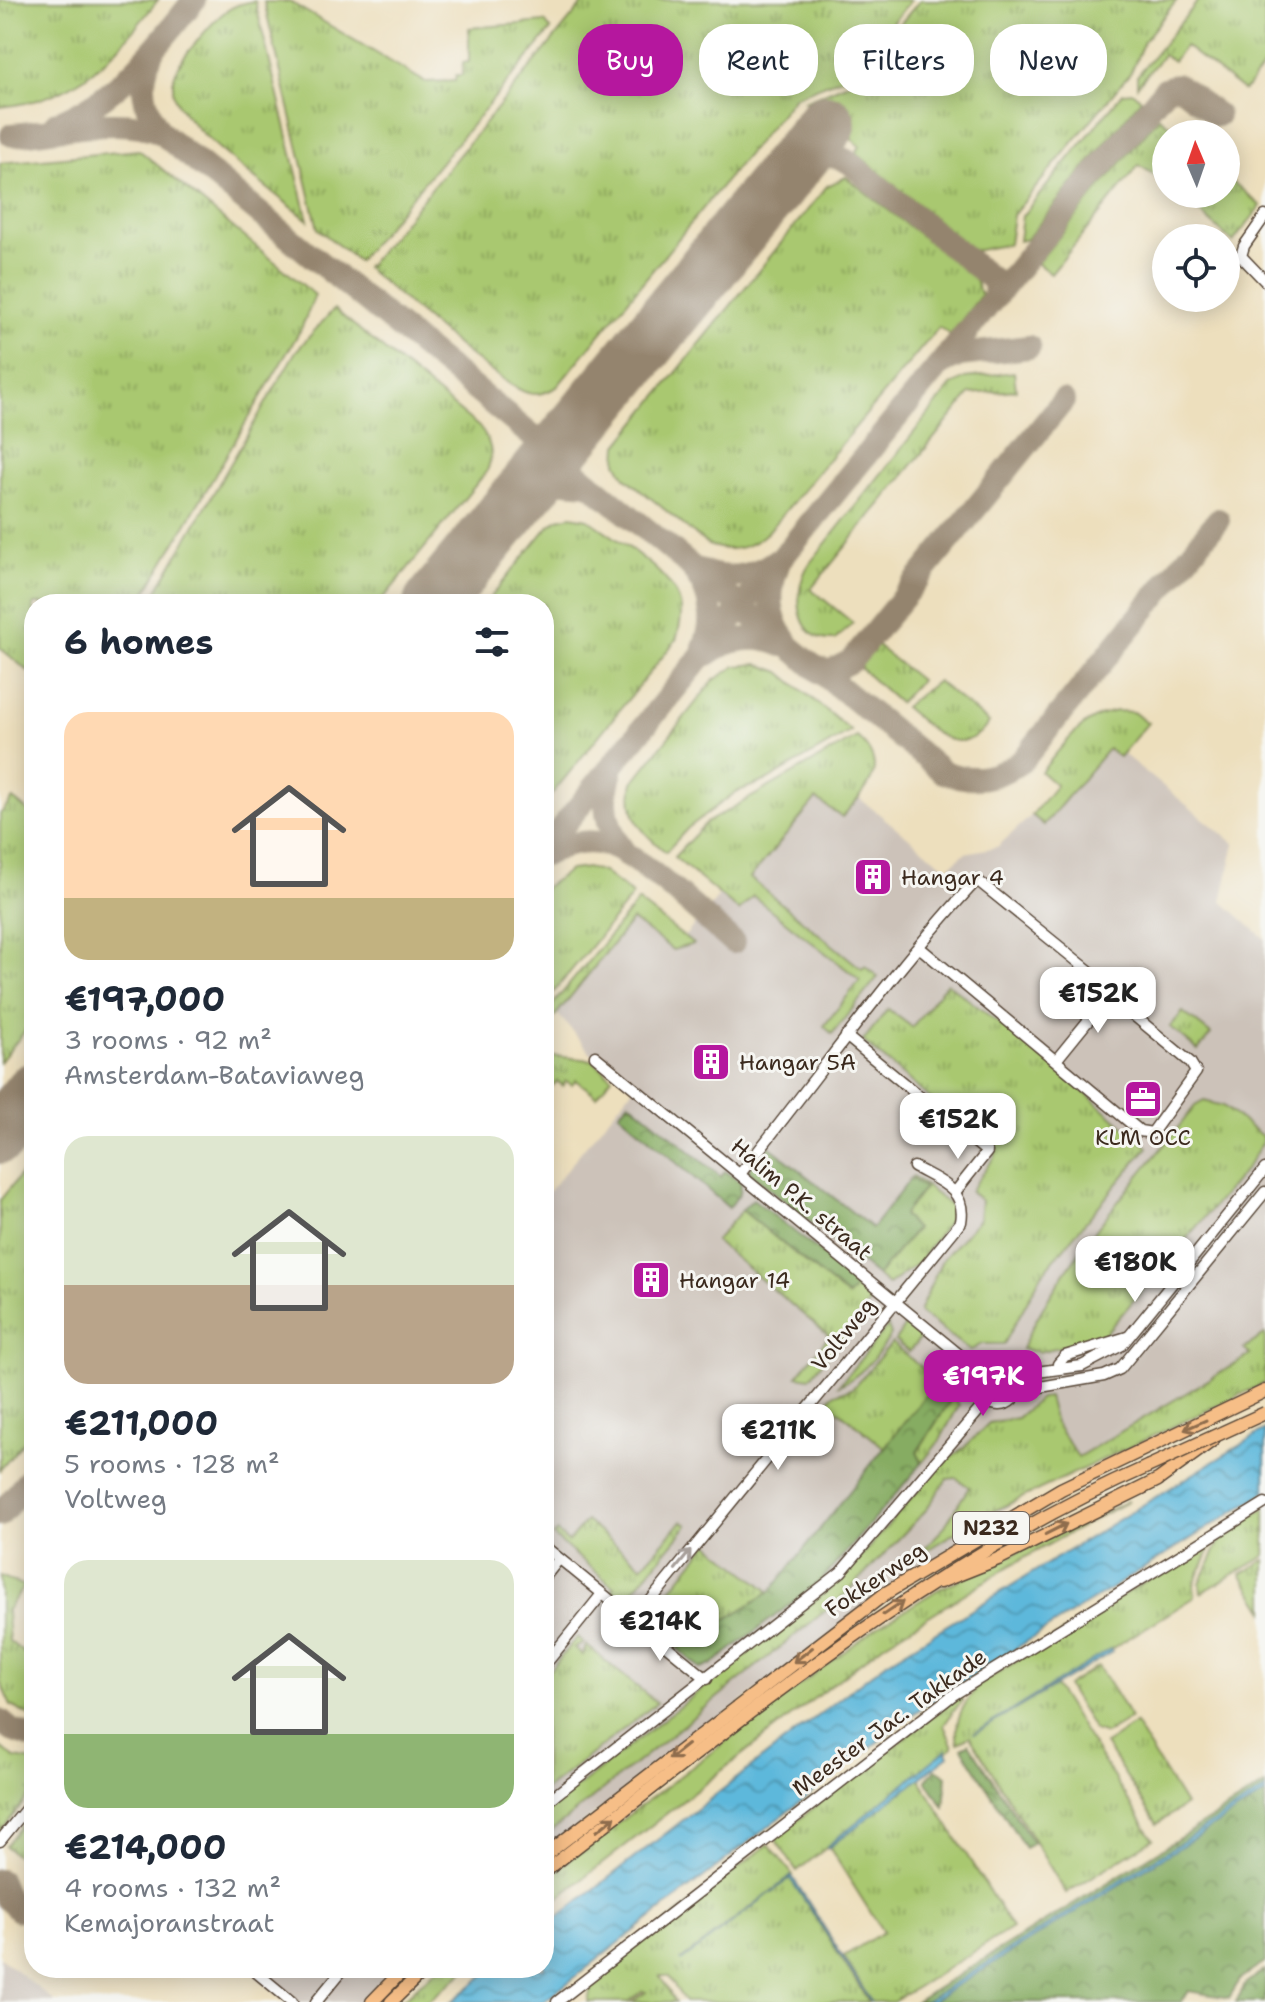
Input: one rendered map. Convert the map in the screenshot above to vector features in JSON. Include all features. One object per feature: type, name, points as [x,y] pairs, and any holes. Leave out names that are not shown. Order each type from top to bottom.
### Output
[{"type":"main road","name":"Fokkerweg","points":[[554,1848],[839,1627],[909,1579],[1111,1463],[1265,1391]]},
{"type":"main road","name":"N232","points":[[925,1586],[961,1576],[1158,1480],[1265,1406]]},
{"type":"main road","name":"Fokkerweg","points":[[554,1864],[816,1663],[925,1586],[1050,1514],[1265,1413]]},
{"type":"main road","points":[[372,2002],[395,1978]]},
{"type":"main road","points":[[391,2002],[416,1978]]},
{"type":"street","points":[[1265,216],[1244,246],[1241,256],[1265,281]]},
{"type":"street","points":[[740,1174],[813,1085],[846,1036],[919,947],[977,880],[1113,990],[1114,999],[1190,1062],[1196,1072],[1152,1133],[1140,1131],[919,947]]},
{"type":"street","points":[[1057,1059],[1113,990]]},
{"type":"street","points":[[846,1036],[987,1152],[956,1191],[914,1167]]},
{"type":"street","name":"Halim P.K. straat","points":[[595,1056],[983,1374]]},
{"type":"street","points":[[987,1401],[980,1388],[983,1374],[1002,1367],[1014,1375],[1082,1366],[1102,1358],[1129,1337],[1265,1169]]},
{"type":"street","name":"Voltweg","points":[[634,1621],[961,1222],[964,1207],[956,1191]]},
{"type":"street","points":[[987,1401],[1007,1403],[1017,1391],[1104,1376],[1120,1369],[1265,1192]]},
{"type":"street","points":[[1054,1368],[1065,1356],[1129,1337]]},
{"type":"street","points":[[1014,1375],[1017,1391]]},
{"type":"street","points":[[554,1796],[841,1572],[987,1401]]},
{"type":"street","name":"Meester Jac. Takkade","points":[[557,2002],[944,1701],[1265,1503]]},
{"type":"street","points":[[554,1555],[707,1679]]},
{"type":"street","points":[[554,1565],[559,1559]]},
{"type":"street","points":[[554,1654],[602,1594]]},
{"type":"street","points":[[0,1841],[24,1811]]},
{"type":"street","points":[[263,1978],[292,2002]]},
{"type":"street","points":[[316,2002],[336,1978]]},
{"type":"shaded area","points":[[1108,748],[1118,756],[1122,753],[1235,844],[1222,901],[1265,939],[1265,1359],[1044,1481],[809,1651],[554,1845],[554,1185],[634,1087],[591,1053],[557,1013],[632,920],[673,950],[825,771],[947,868],[965,853],[997,847],[1032,815],[1044,824]]},
{"type":"shaded area","points":[[0,1957],[55,2002],[0,2002]]},
{"type":"shaded area","points":[[258,1978],[384,1978],[359,2002],[286,2002]]},
{"type":"green space","points":[[0,0],[158,0],[109,57],[72,85],[27,103],[0,107]]},
{"type":"green space","points":[[586,0],[911,0],[891,24],[834,24],[834,81],[818,87],[818,24],[699,24],[699,96],[795,96],[557,387],[532,394],[514,387],[472,357],[366,268]]},
{"type":"green space","points":[[920,0],[1177,0],[1144,41],[1131,72],[1013,215],[1009,244],[974,251],[856,153],[860,146],[804,101],[834,89],[834,96],[974,96],[974,24],[900,24]]},
{"type":"green space","points":[[1199,0],[1265,0],[1265,64],[1244,91],[1185,46],[1173,61],[1163,55],[1137,86],[1137,76]]},
{"type":"green space","points":[[255,1],[308,220],[212,142],[180,108],[174,95],[174,79],[179,65],[203,33],[229,9]]},
{"type":"green space","points":[[264,2],[290,2],[425,82],[455,81],[456,75],[462,75],[463,63],[469,62],[469,28],[545,22],[551,30],[358,261],[318,229]]},
{"type":"green space","points":[[1133,92],[1141,99],[1027,239],[1019,241],[1022,216],[1123,93]]},
{"type":"green space","points":[[1152,125],[1152,174],[1139,165],[1051,274],[1037,263]]},
{"type":"green space","points":[[139,150],[315,295],[301,329],[145,594],[24,594],[24,668],[0,648],[0,163]]},
{"type":"green space","points":[[846,177],[974,277],[981,295],[950,335],[939,327],[768,532],[740,548],[708,545],[625,477],[617,462],[618,445],[827,186]]},
{"type":"green space","points":[[1240,188],[1261,206],[1240,233],[1240,224],[1213,224],[1195,208],[1240,208]]},
{"type":"green space","points":[[334,309],[479,427],[490,448],[487,471],[387,594],[155,594],[296,351]]},
{"type":"green space","points":[[1014,372],[1016,390],[970,394],[811,589],[853,623],[835,640],[821,639],[811,633],[804,624],[799,599],[804,574],[810,563],[951,386],[965,378]]},
{"type":"green space","points":[[571,516],[588,519],[643,558],[669,583],[677,596],[681,617],[676,640],[554,792],[554,594],[493,594],[547,528],[558,519]]},
{"type":"green space","points":[[875,644],[920,680],[899,703],[861,669],[862,660]]},
{"type":"green space","points":[[758,664],[780,672],[851,731],[768,780],[736,792],[688,828],[666,852],[643,830],[634,814],[633,782],[713,681],[736,666]]},
{"type":"green space","points":[[937,681],[989,723],[978,734],[967,740],[945,738],[904,707]]},
{"type":"green space","points":[[1116,711],[1133,712],[1148,723],[1119,757],[1108,749],[1044,825],[1032,815],[1056,785],[1041,772],[1083,726]]},
{"type":"green space","points":[[857,737],[873,758],[872,778],[867,788],[842,817],[816,799],[750,878],[862,969],[865,966],[878,977],[832,1034],[824,1026],[860,980],[753,896],[739,911],[674,857],[706,823]]},
{"type":"green space","points":[[13,799],[24,808],[24,1032],[0,1062],[0,814]]},
{"type":"green space","points":[[587,868],[603,872],[633,895],[554,992],[554,881],[570,870]]},
{"type":"green space","points":[[638,901],[693,944],[673,950],[632,920],[554,1017],[554,1003]]},
{"type":"green space","points":[[947,983],[1053,1065],[1148,1147],[1042,1274],[1004,1344],[982,1344],[970,1351],[919,1312],[942,1260],[979,1219],[981,1201],[970,1191],[996,1155],[863,1041],[888,1009],[912,1027]]},
{"type":"green space","points":[[1183,1012],[1211,1034],[1198,1050],[1170,1027]]},
{"type":"green space","points":[[554,1056],[592,1060],[612,1077],[597,1096],[576,1080],[572,1085],[566,1081],[562,1086],[557,1081],[554,1085]]},
{"type":"green space","points":[[629,1101],[721,1177],[725,1171],[741,1183],[740,1193],[729,1208],[619,1113]]},
{"type":"green space","points":[[1204,1101],[1223,1106],[1262,1136],[1262,1143],[1246,1169],[1103,1336],[1039,1352],[1022,1349],[1037,1317],[1078,1255],[1195,1106]]},
{"type":"green space","points":[[769,1146],[872,1228],[911,1178],[924,1188],[903,1215],[916,1229],[877,1276],[748,1171]]},
{"type":"green space","points":[[24,1170],[24,1441],[0,1470],[0,1200]]},
{"type":"green space","points":[[913,1176],[954,1209],[953,1215],[918,1263],[888,1285],[877,1276],[915,1229],[903,1215],[924,1188],[911,1178]]},
{"type":"green space","points":[[753,1199],[859,1283],[848,1297],[742,1210]]},
{"type":"green space","points":[[742,1210],[848,1297],[859,1283],[877,1293],[810,1378],[797,1376],[829,1336],[715,1241]]},
{"type":"green space","points":[[906,1324],[922,1336],[909,1352],[895,1341]]},
{"type":"green space","points":[[888,1326],[891,1335],[875,1358],[855,1377],[839,1385]]},
{"type":"green space","points":[[1265,1334],[1265,1382],[1261,1385],[981,1517],[917,1556],[943,1529],[969,1487],[956,1478],[947,1479],[926,1510],[845,1595],[554,1829],[554,1805],[828,1590],[853,1566],[938,1467],[963,1449],[989,1423],[1017,1418],[1040,1398],[1048,1397],[1055,1423],[1078,1457],[1250,1355],[1244,1349]]},
{"type":"green space","points":[[892,1343],[937,1381],[886,1449],[828,1402],[832,1395],[853,1388]]},
{"type":"green space","points":[[937,1381],[953,1396],[917,1452],[922,1463],[822,1580],[711,1665],[701,1669],[678,1649],[770,1592]]},
{"type":"green space","points":[[952,1397],[959,1405],[940,1440],[922,1463],[917,1453]]},
{"type":"green space","points":[[1128,1501],[1011,1565],[884,1644],[554,1901],[554,1871],[874,1629],[937,1590]]},
{"type":"green space","points":[[1265,1508],[1265,1556],[1201,1593],[1200,1583],[1223,1534]]},
{"type":"green space","points":[[586,1521],[642,1566],[682,1521],[688,1525],[629,1596],[622,1598],[611,1591],[614,1587],[554,1535],[557,1532],[568,1542]]},
{"type":"green space","points":[[1215,1538],[1194,1584],[1195,1597],[974,1734],[1055,1686],[1153,1839],[1066,1893],[970,1736],[958,1743],[957,1727],[961,1712],[978,1685]]},
{"type":"green space","points":[[708,1543],[770,1592],[678,1649],[651,1626],[652,1614]]},
{"type":"green space","points":[[1265,1560],[1265,1611],[1241,1574]]},
{"type":"green space","points":[[0,1576],[24,1586],[7,1610],[9,1641],[24,1653],[24,1713],[11,1706],[0,1682]]},
{"type":"green space","points":[[577,1637],[583,1643],[574,1648],[583,1655],[586,1645],[657,1703],[554,1783],[554,1665]]},
{"type":"green space","points":[[1098,1666],[1131,1718],[1105,1734],[1094,1730],[1067,1686]]},
{"type":"green space","points":[[959,1696],[962,1700],[944,1725],[953,1747],[797,1871],[777,1842],[777,1836]]},
{"type":"green space","points":[[1135,1724],[1185,1805],[1157,1824],[1105,1744]]},
{"type":"green space","points":[[969,1743],[1033,1843],[1025,1848],[962,1748]]},
{"type":"green space","points":[[0,1748],[15,1758],[24,1759],[24,1802],[0,1832]]},
{"type":"green space","points":[[936,1769],[947,1776],[944,1807],[926,1780]]},
{"type":"green space","points":[[919,1778],[1012,1928],[893,2002],[871,2002],[844,1956],[883,1932],[829,1847]]},
{"type":"green space","points":[[1265,1785],[1265,1963],[1241,1978],[1229,1998],[1188,1991],[1181,2002],[915,2002]]},
{"type":"green space","points":[[24,1822],[24,1861],[5,1846]]},
{"type":"green space","points":[[769,1844],[793,1875],[681,1960],[790,1878],[869,2002],[685,2002],[668,1976],[660,1976],[675,2002],[632,2002],[646,1992],[643,1991],[628,2002],[588,2002],[592,1980]]},
{"type":"green space","points":[[1265,1970],[1265,2002],[1236,2002],[1246,1983]]},
{"type":"green space","points":[[427,1978],[456,1978],[427,2002],[400,2002]]},
{"type":"water","points":[[1265,1430],[1265,1492],[921,1708],[543,2002],[451,2002],[481,1978],[554,1978],[554,1920],[887,1662]]},
{"type":"water","points":[[1110,1649],[1112,1652],[974,1734]]},
{"type":"water","points":[[946,1750],[949,1756],[828,1848],[827,1846]]},
{"type":"water","points":[[1265,1790],[1265,1794],[931,2002],[925,2002]]},
{"type":"water","points":[[792,1876],[871,2002],[790,1878],[681,1961]]},
{"type":"taxiway","points":[[57,123],[79,113],[117,87],[149,55],[194,0]]},
{"type":"taxiway","points":[[151,55],[145,75],[145,95],[160,132]]},
{"type":"taxiway","points":[[554,837],[1165,89],[1178,85],[1217,115]]},
{"type":"taxiway","points":[[12,135],[108,124],[127,124],[160,132],[943,772],[984,777],[1003,772],[1022,761],[1218,520]]},
{"type":"taxiway","points":[[793,164],[821,156],[849,162],[995,282],[994,296]]},
{"type":"taxiway","points":[[941,364],[960,355],[1029,347]]},
{"type":"taxiway","points":[[813,666],[829,672],[851,661],[1063,401]]},
{"type":"taxiway","points":[[525,491],[555,480],[588,483]]},
{"type":"taxiway","points":[[700,570],[719,576],[738,576],[774,562]]},
{"type":"taxiway","points":[[778,565],[772,584],[772,604],[776,623],[786,640]]},
{"type":"taxiway","points":[[695,573],[705,590],[710,609],[710,628],[704,647]]},
{"type":"taxiway","points":[[708,654],[725,644],[744,639],[782,645]]},
{"type":"taxiway","points":[[611,771],[606,794],[607,815],[626,855]]},
{"type":"taxiway","points":[[554,851],[581,843],[604,844],[618,850],[652,873],[733,942]]},
{"type":"taxiway","points":[[0,1515],[24,1485]]},
{"type":"taxiway","points":[[0,1721],[11,1730],[24,1735]]},
{"type":"taxiway","points":[[0,1881],[7,1898],[18,1910]]},
{"type":"runway","points":[[441,594],[826,124]]},
{"type":"runway","points":[[0,1134],[24,1104]]},
{"type":"place","name":"Hangar 4","points":[[873,877]]},
{"type":"place","name":"Hangar 5A","points":[[711,1062]]},
{"type":"place","name":"KLM OCC","points":[[1143,1099]]},
{"type":"place","name":"Hangar 14","points":[[651,1280]]}]
